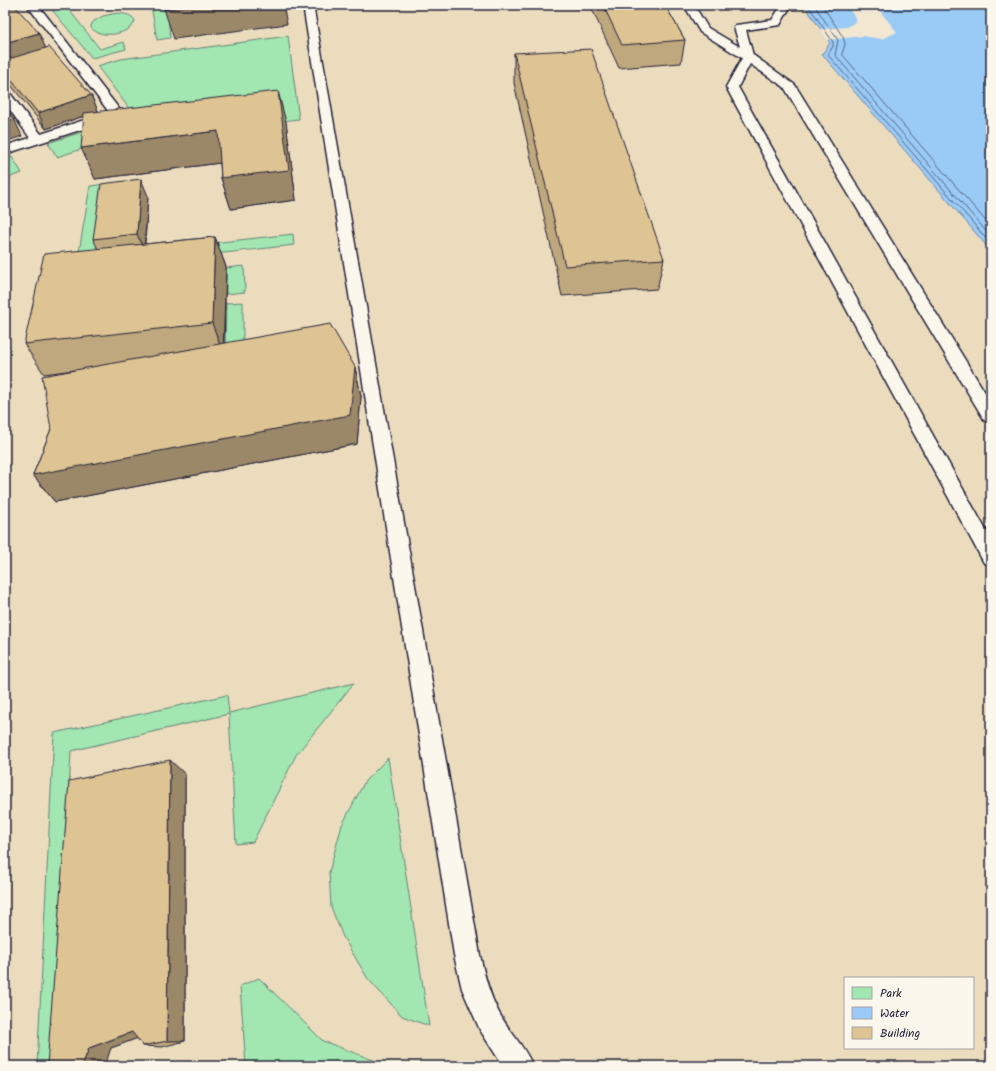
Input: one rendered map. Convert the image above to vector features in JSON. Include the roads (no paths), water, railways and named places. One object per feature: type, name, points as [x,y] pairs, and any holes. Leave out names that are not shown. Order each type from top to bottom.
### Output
[{"type":"lane","points":[[5,150],[117,114],[32,5]]},
{"type":"lane","points":[[308,5],[467,955],[475,989],[489,1021],[519,1066]]},
{"type":"lane","points":[[689,5],[704,30],[748,57],[788,85],[991,416]]},
{"type":"lane","points":[[784,5],[784,9],[776,23],[740,27],[748,57],[732,87],[991,557]]},
{"type":"lane","points":[[56,58],[70,53]]},
{"type":"lane","points":[[5,95],[38,139]]},
{"type":"water","points":[[804,5],[991,5],[991,251],[822,54],[830,43]]}]
